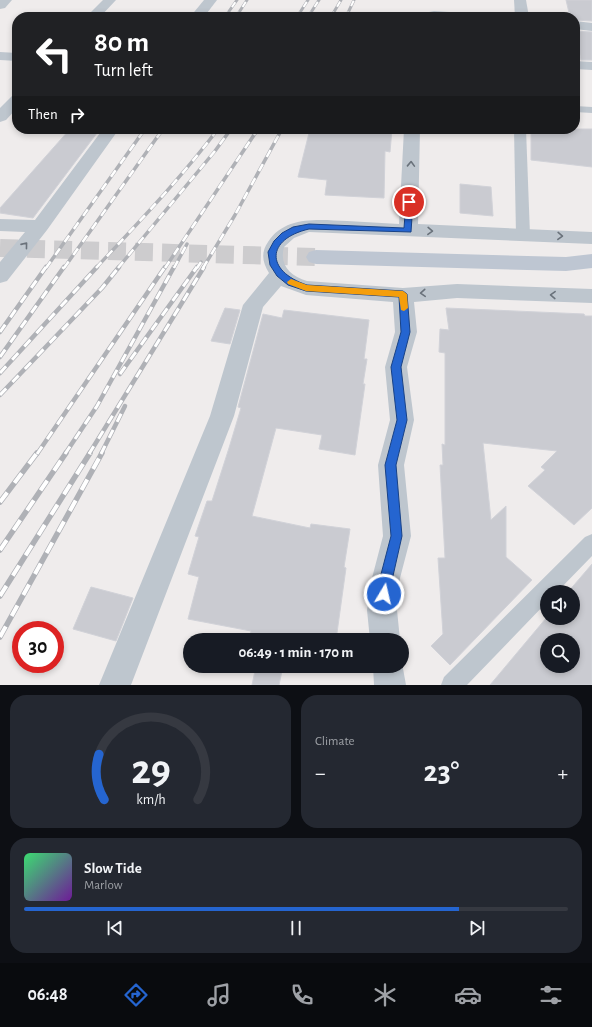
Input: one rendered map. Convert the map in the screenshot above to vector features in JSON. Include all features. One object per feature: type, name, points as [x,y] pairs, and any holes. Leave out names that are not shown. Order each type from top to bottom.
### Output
[{"type":"street","points":[[0,5],[6,0]]},
{"type":"street","points":[[99,12],[110,0]]},
{"type":"street","points":[[201,12],[211,0]]},
{"type":"street","points":[[435,12],[437,0]]},
{"type":"street","points":[[520,0],[521,12]]},
{"type":"street","points":[[580,26],[592,27]]},
{"type":"street","points":[[0,56],[12,57]]},
{"type":"street","points":[[580,65],[592,66]]},
{"type":"street","points":[[0,117],[12,104]]},
{"type":"street","points":[[1,273],[40,226],[107,134]]},
{"type":"street","points":[[408,230],[412,134]]},
{"type":"street","points":[[0,224],[40,226]]},
{"type":"street","points":[[592,238],[309,226],[296,229],[281,239],[272,252],[273,264],[280,274],[291,283],[306,288],[403,294],[457,291],[592,296]]},
{"type":"street","points":[[316,257],[566,264],[592,268]]},
{"type":"street","points":[[566,264],[592,261]]},
{"type":"street","points":[[115,685],[222,416],[252,305],[280,274]]},
{"type":"street","points":[[384,633],[382,610],[386,578],[397,536],[391,465],[402,420],[396,367],[406,332],[403,294]]},
{"type":"street","points":[[389,673],[390,685]]},
{"type":"lane","points":[[580,109],[592,110]]},
{"type":"lane","points":[[520,134],[523,235]]},
{"type":"lane","points":[[452,685],[592,543]]},
{"type":"building","points":[[566,0],[592,0],[592,21],[580,20],[580,12],[569,12]]},
{"type":"building","points":[[580,31],[592,32],[592,60],[581,60]]},
{"type":"building","points":[[580,129],[592,129],[592,167],[531,160],[531,134],[580,134]]},
{"type":"building","points":[[66,134],[96,134],[33,218],[0,213],[0,208]]},
{"type":"building","points":[[309,134],[392,134],[390,152],[385,151],[384,198],[325,195],[327,180],[298,177]]},
{"type":"building","points":[[460,184],[491,187],[493,216],[460,213]]},
{"type":"building","points":[[225,308],[240,310],[230,344],[211,341]]},
{"type":"building","points":[[446,308],[584,314],[585,316],[592,316],[592,508],[574,525],[528,486],[545,470],[541,467],[557,451],[483,443],[491,520],[506,506],[506,557],[532,580],[450,665],[431,646],[443,634],[438,558],[445,558],[440,465],[443,465],[442,444],[445,445],[445,353],[439,352],[440,329],[449,330]]},
{"type":"building","points":[[284,310],[369,320],[364,359],[367,359],[363,384],[365,384],[355,455],[319,449],[322,435],[276,428],[252,516],[310,528],[311,524],[350,529],[344,567],[346,568],[337,633],[251,633],[251,631],[188,619],[199,577],[188,574],[199,537],[195,536],[207,501],[212,501],[229,448],[241,408],[238,407],[263,314],[282,318]]},
{"type":"building","points":[[592,564],[592,685],[490,685],[540,625],[580,625],[580,585],[574,585]]},
{"type":"building","points":[[91,587],[133,598],[116,641],[73,629]]},
{"type":"building","points":[[255,673],[282,673],[279,685],[252,685]]},
{"type":"tunnel","points":[[0,248],[316,257]]},
{"type":"railway","points":[[229,12],[237,0]]},
{"type":"railway","points":[[239,12],[247,0]]},
{"type":"railway","points":[[300,12],[308,0]]},
{"type":"railway","points":[[311,12],[319,0]]},
{"type":"railway","points":[[334,12],[341,0]]},
{"type":"railway","points":[[348,12],[354,0]]},
{"type":"railway","points":[[46,268],[141,134]]},
{"type":"railway","points":[[64,268],[159,134]]},
{"type":"railway","points":[[96,268],[174,183],[214,134]]},
{"type":"railway","points":[[118,268],[227,134]]},
{"type":"railway","points":[[165,268],[255,134]]},
{"type":"railway","points":[[203,268],[235,215],[279,134]]},
{"type":"railway","points":[[174,268],[187,244]]},
{"type":"railway","points":[[197,268],[201,262]]},
{"type":"railway","points":[[0,332],[46,267]]},
{"type":"railway","points":[[0,357],[64,267]]},
{"type":"railway","points":[[0,373],[97,267]]},
{"type":"railway","points":[[0,395],[102,288],[119,267]]},
{"type":"railway","points":[[37,454],[165,267]]},
{"type":"railway","points":[[65,454],[97,406],[174,267]]},
{"type":"railway","points":[[120,374],[197,267]]},
{"type":"railway","points":[[89,454],[204,267]]},
{"type":"railway","points":[[101,454],[125,406]]},
{"type":"railway","points":[[0,502],[37,453]]},
{"type":"railway","points":[[0,550],[66,453]]},
{"type":"railway","points":[[0,596],[90,453]]},
{"type":"railway","points":[[0,637],[102,453]]},
{"type":"slow traffic","points":[[291,282],[306,288],[403,294],[404,308]]},
{"type":"route","points":[[384,594],[386,578],[397,536],[391,465],[402,420],[396,367],[406,332],[403,294],[306,288],[291,283],[280,274],[273,264],[272,252],[277,243],[285,235],[296,229],[309,226],[408,230],[409,202]]}]
